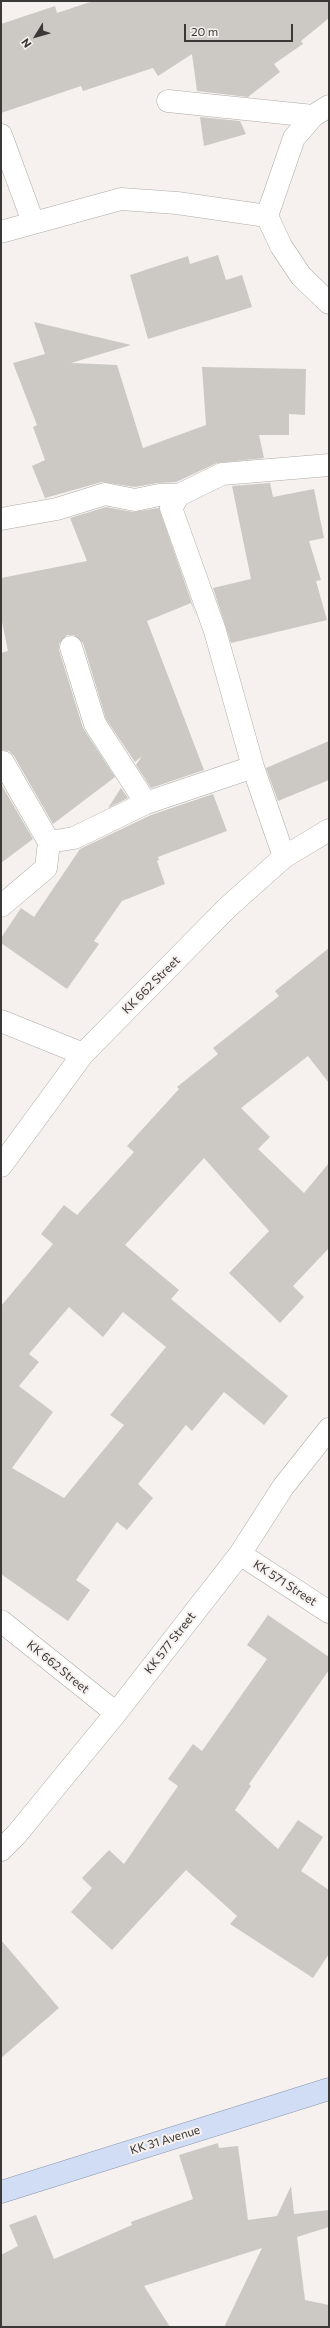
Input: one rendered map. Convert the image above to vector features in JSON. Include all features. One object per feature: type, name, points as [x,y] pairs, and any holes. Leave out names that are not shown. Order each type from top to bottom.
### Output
[{"type":"main road","name":"KK 31 Avenue","points":[[1,2192],[329,2089]]},
{"type":"street","points":[[168,101],[321,111]]},
{"type":"street","points":[[321,111],[294,138],[268,216],[282,246],[301,276],[329,303]]},
{"type":"street","points":[[1,135],[33,222]]},
{"type":"street","points":[[1,232],[121,199],[177,203],[268,216]]},
{"type":"street","points":[[1,519],[57,509],[105,494],[135,500],[159,495],[179,495],[222,474],[329,465]]},
{"type":"street","points":[[179,495],[171,508],[215,631],[252,767],[284,857]]},
{"type":"street","points":[[71,647],[95,724],[146,803]]},
{"type":"street","points":[[1,906],[46,868],[49,842],[3,762]]},
{"type":"street","points":[[49,842],[74,838],[146,803],[252,767]]},
{"type":"street","name":"KK 662 Street","points":[[1,1166],[83,1054],[228,907],[284,857],[329,830]]},
{"type":"street","points":[[1,1021],[83,1054]]},
{"type":"street","name":"KK 577 Street","points":[[1,1850],[16,1835],[116,1713],[240,1554],[283,1487],[329,1429]]},
{"type":"street","name":"KK 571 Street","points":[[240,1554],[329,1612]]},
{"type":"street","name":"KK 662 Street","points":[[1,1621],[116,1713]]},
{"type":"building","points":[[93,1],[329,1],[329,18],[301,41],[303,44],[274,64],[280,72],[248,97],[197,91],[192,54],[158,76],[153,68],[83,91],[81,86],[1,113],[1,24],[55,6],[57,13]]},
{"type":"building","points":[[200,117],[240,121],[246,134],[204,146]]},
{"type":"building","points":[[218,255],[226,280],[242,275],[252,307],[148,339],[130,275],[188,256],[190,264]]},
{"type":"building","points":[[34,322],[131,345],[71,363],[117,365],[143,448],[206,425],[202,367],[306,369],[305,415],[289,414],[289,435],[259,435],[264,458],[217,463],[176,482],[157,483],[135,487],[102,482],[45,498],[32,466],[45,460],[33,427],[37,425],[13,363],[45,354]]},
{"type":"building","points":[[270,483],[273,497],[314,489],[324,538],[309,541],[321,580],[316,581],[327,620],[231,643],[213,588],[251,579],[232,486]]},
{"type":"building","points":[[106,507],[133,512],[159,508],[197,618],[191,603],[147,621],[204,770],[151,788],[136,765],[142,756],[135,762],[106,719],[83,643],[74,635],[67,635],[59,644],[59,650],[83,728],[115,777],[53,824],[14,756],[9,751],[1,750],[1,653],[8,651],[1,617],[1,578],[87,561],[70,518]]},
{"type":"building","points":[[329,741],[329,780],[278,801],[266,768]]},
{"type":"building","points":[[1,784],[33,839],[1,863]]},
{"type":"building","points":[[121,788],[128,798],[108,808]]},
{"type":"building","points":[[213,794],[227,831],[158,857],[159,860],[157,861],[165,884],[122,901],[94,941],[99,944],[67,989],[1,943],[1,938],[21,908],[34,917],[80,849],[151,815]]},
{"type":"building","points":[[329,948],[329,1083],[308,1056],[241,1108],[270,1137],[258,1149],[304,1193],[329,1163],[329,1248],[293,1286],[304,1297],[280,1323],[229,1273],[269,1231],[204,1158],[125,1245],[179,1290],[171,1299],[288,1396],[264,1425],[224,1392],[192,1431],[186,1425],[138,1484],[153,1498],[127,1530],[117,1522],[76,1580],[90,1590],[68,1621],[1,1574],[1,1306],[53,1244],[41,1234],[64,1205],[77,1215],[134,1152],[127,1146],[179,1089],[177,1087],[218,1054],[213,1048],[279,996],[275,991]],"holes":[[[69,1307],[103,1337],[123,1312],[166,1347],[110,1415],[124,1425],[64,1498],[12,1468],[53,1412],[19,1386],[39,1362],[29,1354]]]},
{"type":"building","points":[[268,1615],[329,1657],[329,1670],[249,1784],[251,1786],[235,1810],[278,1849],[298,1820],[323,1837],[301,1871],[329,1890],[329,1954],[313,1978],[230,1924],[237,1916],[186,1870],[112,1950],[71,1912],[92,1888],[82,1878],[109,1850],[124,1864],[178,1786],[168,1779],[193,1744],[202,1751],[267,1659],[247,1645]]},
{"type":"building","points":[[1,1940],[59,2008],[1,2058]]},
{"type":"building","points":[[218,2143],[219,2148],[238,2146],[248,2220],[277,2216],[291,2186],[294,2214],[329,2210],[329,2227],[297,2237],[305,2300],[329,2305],[329,2327],[224,2327],[262,2248],[144,2286],[170,2327],[1,2327],[1,2255],[18,2246],[9,2225],[36,2215],[54,2259],[132,2225],[131,2222],[193,2199],[179,2155]]}]
